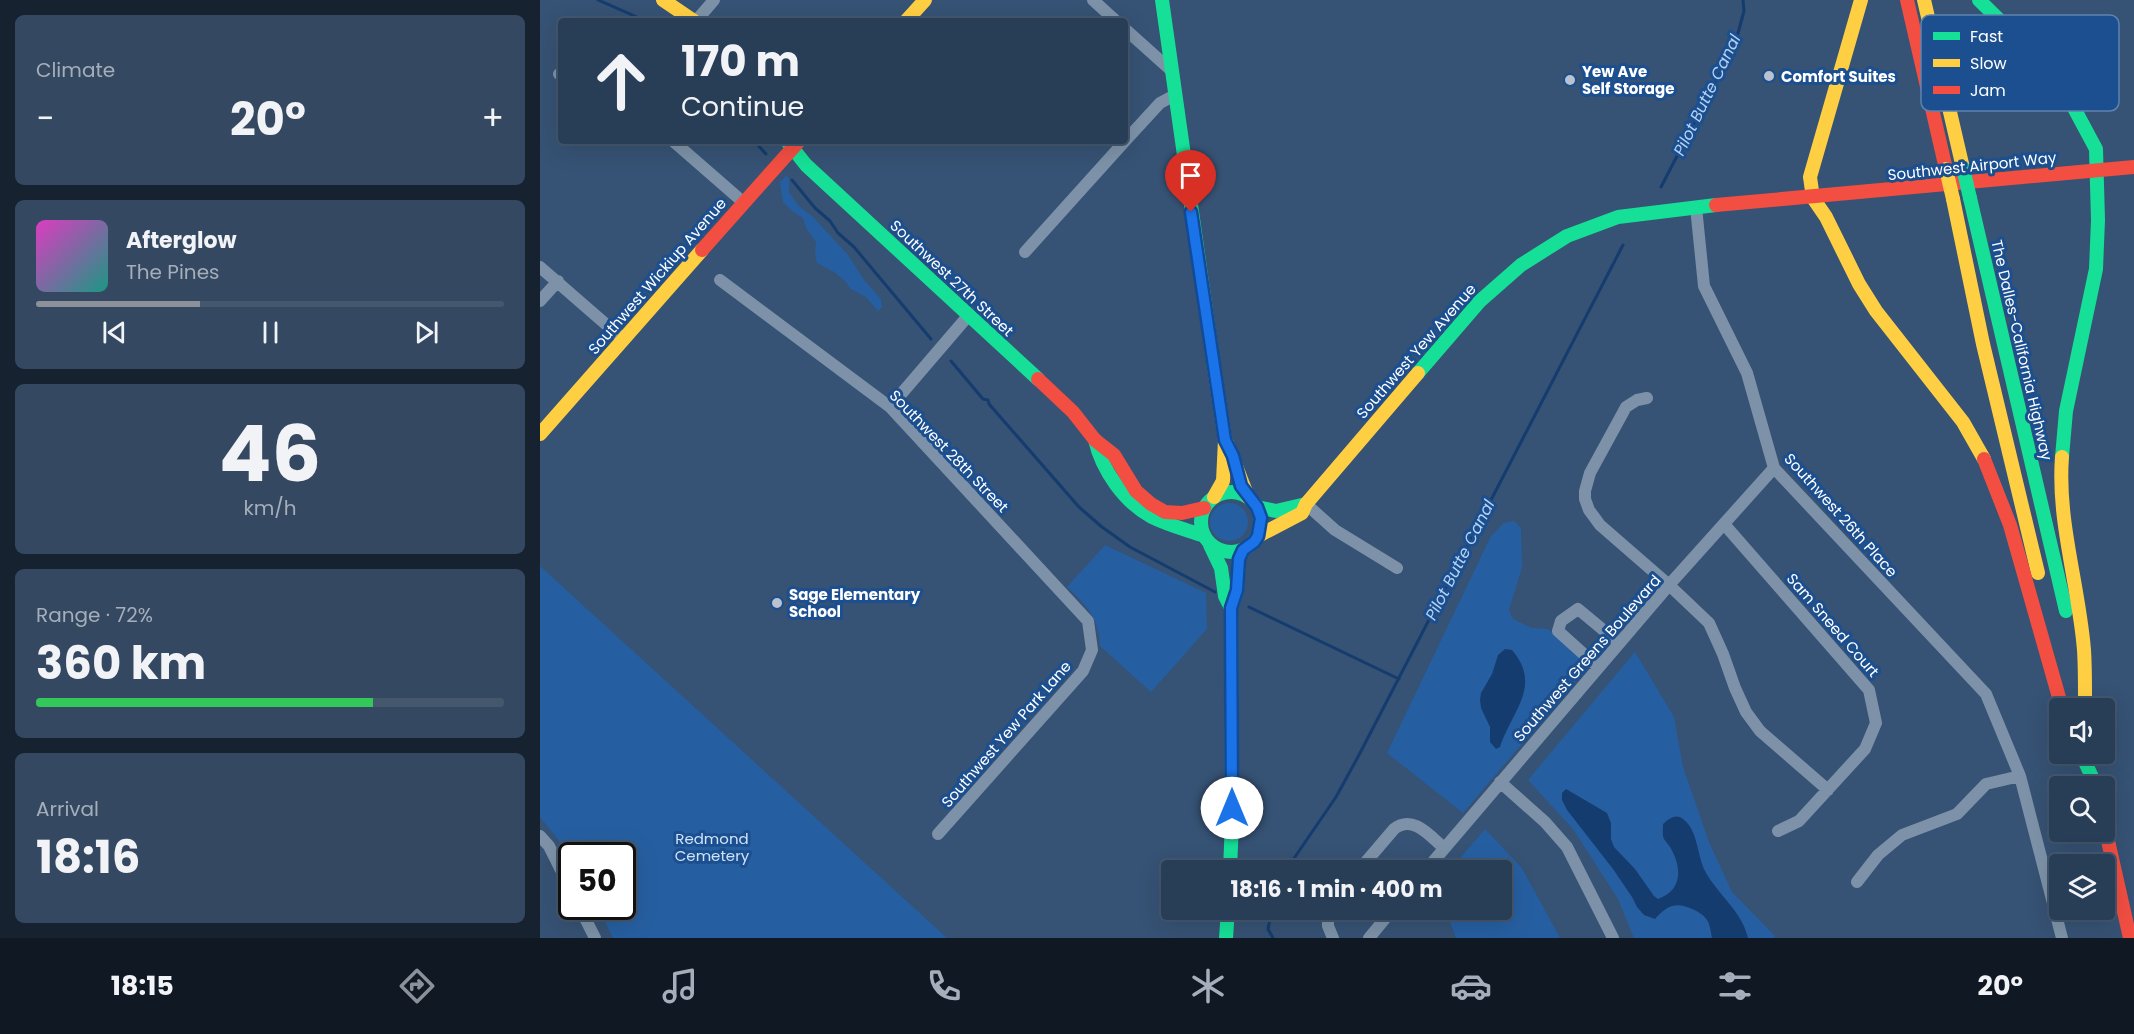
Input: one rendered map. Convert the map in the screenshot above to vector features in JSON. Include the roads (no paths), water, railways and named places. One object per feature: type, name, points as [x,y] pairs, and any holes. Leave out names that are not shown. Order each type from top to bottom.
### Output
[{"type":"main road","points":[[663,0],[690,18]]},
{"type":"main road","points":[[909,18],[925,0]]},
{"type":"main road","points":[[1162,0],[1225,440],[1222,485],[1209,502],[1201,522],[1207,540],[1220,561],[1224,577],[1224,599],[1231,608]]},
{"type":"main road","points":[[1861,0],[1810,177],[1814,198],[1826,217],[1859,284],[1876,311],[1963,422],[1985,461],[2010,525],[2059,698]]},
{"type":"main road","points":[[1907,0],[1921,61]]},
{"type":"main road","name":"The Dalles-California Highway","points":[[1924,0],[1927,15]]},
{"type":"main road","points":[[1979,0],[1994,15]]},
{"type":"main road","points":[[1933,111],[1983,344],[2068,698]]},
{"type":"main road","name":"The Dalles-California Highway","points":[[1950,111],[2086,698]]},
{"type":"main road","points":[[2076,111],[2096,148],[2096,269],[2066,411],[2061,471],[2067,537],[2084,649],[2087,698]]},
{"type":"main road","name":"Southwest Wickiup Avenue","points":[[540,434],[792,144]]},
{"type":"main road","name":"Southwest 27th Street","points":[[794,144],[806,165],[1073,412],[1095,440],[1114,455],[1136,491],[1151,504],[1165,512],[1182,513],[1209,502]]},
{"type":"main road","name":"Southwest Airport Way","points":[[1814,198],[2134,166]]},
{"type":"main road","name":"Southwest Yew Avenue","points":[[1258,536],[1302,513],[1306,504],[1480,301],[1521,265],[1567,236],[1618,218],[1696,207],[1814,198]]},
{"type":"main road","name":"Southwest 27th Street","points":[[1095,440],[1099,457],[1123,496],[1137,509],[1154,519],[1207,540]]},
{"type":"main road","points":[[1207,540],[1215,549],[1229,553],[1243,550],[1258,536],[1261,518],[1241,486],[1233,456],[1225,440]]},
{"type":"main road","points":[[1209,502],[1231,492],[1268,512],[1278,512],[1306,504]]},
{"type":"main road","points":[[1230,860],[1231,608],[1237,590],[1239,559],[1243,550]]},
{"type":"main road","points":[[2108,842],[2130,938]]},
{"type":"main road","points":[[1226,938],[1227,920]]},
{"type":"street","points":[[698,18],[714,0]]},
{"type":"street","points":[[1093,0],[1113,18]]},
{"type":"street","points":[[1128,32],[1173,72]]},
{"type":"street","points":[[1128,138],[1160,102],[1174,95]]},
{"type":"street","points":[[676,144],[743,202]]},
{"type":"street","points":[[1025,252],[1122,144]]},
{"type":"street","name":"Southwest 26th Place","points":[[1696,207],[1704,286],[1747,373],[1773,468],[1986,694],[2020,776],[2062,938]]},
{"type":"street","points":[[540,267],[624,340]]},
{"type":"street","name":"Southwest 28th Street","points":[[720,279],[890,407],[1088,621],[1092,650]]},
{"type":"street","points":[[540,302],[558,281]]},
{"type":"street","points":[[890,407],[968,316]]},
{"type":"street","points":[[1647,398],[1637,400],[1626,407],[1590,473],[1585,499],[1591,515],[1709,624],[1724,654],[1746,712],[1761,731],[1828,790]]},
{"type":"street","name":"Southwest Greens Boulevard","points":[[1434,860],[1598,667],[1773,468]]},
{"type":"street","points":[[1306,504],[1335,530],[1396,568]]},
{"type":"street","name":"Sam Sneed Court","points":[[1724,524],[1869,690],[1876,723],[1865,749],[1828,790],[1799,821],[1778,831]]},
{"type":"street","points":[[1598,667],[1558,631],[1561,621],[1578,609],[1619,643]]},
{"type":"street","name":"Southwest Yew Park Lane","points":[[938,834],[1083,671],[1092,650]]},
{"type":"street","points":[[1857,882],[1878,855],[1902,835],[1957,814],[1986,784],[2020,776]]},
{"type":"street","points":[[1500,782],[1545,822],[1567,847],[1613,938]]},
{"type":"street","points":[[1367,860],[1394,828],[1402,824],[1415,825],[1444,848]]},
{"type":"street","points":[[540,836],[549,846],[558,864]]},
{"type":"street","points":[[586,920],[595,938]]},
{"type":"street","points":[[1328,920],[1333,938]]},
{"type":"street","points":[[1369,938],[1384,920]]},
{"type":"waterway","points":[[598,0],[639,18]]},
{"type":"waterway","name":"Pilot Butte Canal","points":[[1661,187],[1735,44],[1744,11],[1743,0]]},
{"type":"waterway","points":[[757,144],[766,154]]},
{"type":"waterway","points":[[792,180],[815,208],[830,221],[838,233],[854,247],[931,339]]},
{"type":"waterway","name":"Pilot Butte Canal","points":[[1293,860],[1336,797],[1359,755],[1623,245]]},
{"type":"waterway","points":[[951,361],[983,399],[988,400],[989,404],[1079,507],[1130,547],[1215,592]]},
{"type":"waterway","points":[[1249,607],[1399,679]]},
{"type":"waterway","name":"Pilot Butte Canal","points":[[1270,920],[1268,929],[1273,938]]},
{"type":"place","name":"Comfort Suites","points":[[1769,76]]},
{"type":"place","name":"Yew Ave Self Storage","points":[[1570,80]]},
{"type":"place","name":"Sage Elementary School","points":[[777,603]]},
{"type":"park label","name":"Redmond Cemetery","points":[[712,846]]}]
